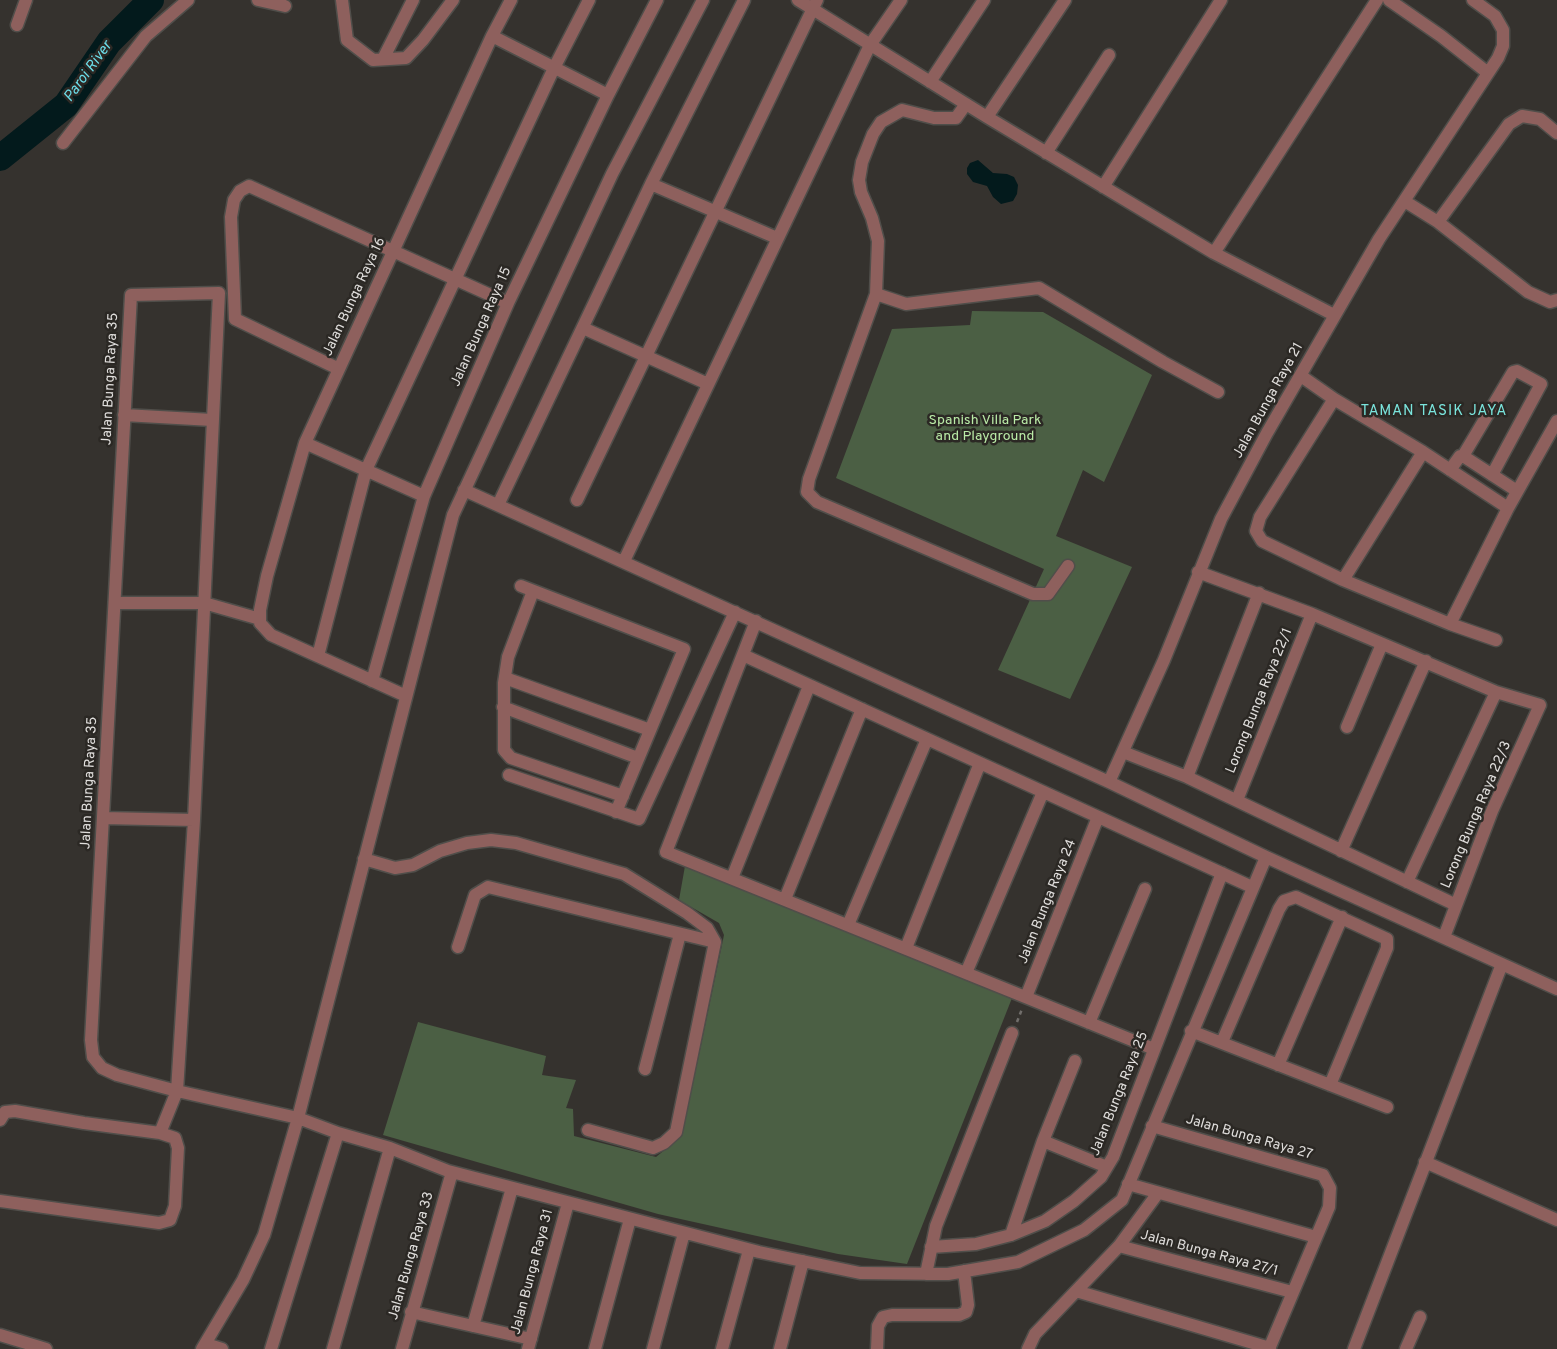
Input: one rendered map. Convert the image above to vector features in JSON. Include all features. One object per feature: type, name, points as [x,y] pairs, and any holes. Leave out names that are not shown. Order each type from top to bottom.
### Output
[{"type":"street","points":[[18,25],[26,0]]},
{"type":"street","points":[[63,143],[146,36],[188,0]]},
{"type":"street","points":[[258,0],[285,6]]},
{"type":"street","points":[[342,0],[347,40],[373,60],[406,58],[423,40],[453,0]]},
{"type":"street","points":[[383,59],[413,0]]},
{"type":"street","name":"Jalan Bunga Raya 16","points":[[260,619],[267,576],[305,443],[492,36],[511,0]]},
{"type":"street","points":[[318,656],[366,470],[554,68],[589,0]]},
{"type":"street","name":"Jalan Bunga Raya 15","points":[[372,681],[424,496],[508,303],[608,96],[657,0]]},
{"type":"street","points":[[222,1349],[204,1346],[243,1280],[264,1235],[298,1118],[453,516],[612,174],[703,0]]},
{"type":"street","points":[[498,505],[651,184],[744,0]]},
{"type":"street","points":[[798,0],[814,4],[870,45],[1214,253],[1334,316]]},
{"type":"street","points":[[624,561],[870,45],[902,0]]},
{"type":"street","points":[[930,82],[984,0]]},
{"type":"street","points":[[987,117],[1065,0]]},
{"type":"street","points":[[1103,186],[1222,0]]},
{"type":"street","points":[[1214,253],[1377,0]]},
{"type":"street","points":[[1389,0],[1488,73]]},
{"type":"street","name":"Jalan Bunga Raya 21","points":[[1109,782],[1221,519],[1334,316],[1379,240],[1406,202],[1498,58],[1503,46],[1503,30],[1495,16],[1473,0]]},
{"type":"street","points":[[577,500],[814,4]]},
{"type":"street","points":[[492,36],[608,96]]},
{"type":"street","points":[[1046,153],[1109,55]]},
{"type":"street","points":[[966,104],[956,118],[934,118],[902,110],[882,122],[873,134],[862,162],[859,180],[861,192],[872,218],[878,241],[876,294],[821,445],[807,492],[817,502],[1033,594],[1048,594],[1068,566]]},
{"type":"street","points":[[1438,222],[1509,124],[1522,116],[1540,119],[1557,133]]},
{"type":"street","points":[[651,184],[777,238]]},
{"type":"street","points":[[339,369],[235,319],[231,217],[234,200],[240,192],[249,186],[508,303]]},
{"type":"street","points":[[1406,202],[1438,222],[1528,292],[1550,302],[1557,300]]},
{"type":"street","points":[[876,294],[906,304],[1039,288],[1163,362],[1218,392]]},
{"type":"street","name":"Jalan Bunga Raya 35","points":[[212,420],[219,293],[130,295],[92,1040],[93,1057],[102,1068],[117,1075],[177,1091],[298,1118],[338,1134],[390,1148],[452,1172],[568,1203],[750,1250],[860,1273],[948,1274],[1018,1262],[1084,1230],[1122,1200],[1191,1031],[1266,857]]},
{"type":"street","points":[[583,328],[708,384]]},
{"type":"street","points":[[1450,470],[1460,456],[1463,456],[1513,372],[1516,371],[1541,384],[1492,475]]},
{"type":"street","points":[[1301,376],[1334,399],[1423,452],[1508,508]]},
{"type":"street","points":[[1334,399],[1260,517],[1256,531],[1262,541],[1343,580],[1450,624],[1496,640]]},
{"type":"street","points":[[124,415],[212,420],[194,820],[177,1091],[160,1133]]},
{"type":"street","points":[[1450,624],[1508,508],[1557,421]]},
{"type":"street","points":[[305,443],[424,496]]},
{"type":"street","points":[[1343,580],[1423,452]]},
{"type":"street","points":[[1463,456],[1517,491]]},
{"type":"street","points":[[464,490],[1109,782],[1266,857],[1557,989]]},
{"type":"street","points":[[1198,572],[1312,614],[1496,692],[1407,882]]},
{"type":"street","points":[[616,812],[623,796],[638,758],[684,650],[527,588],[508,658],[505,678],[503,707],[504,750],[511,758],[623,796]]},
{"type":"street","points":[[1187,777],[1259,593]]},
{"type":"street","points":[[115,603],[204,603],[260,619],[260,623],[272,635],[406,696]]},
{"type":"street","points":[[509,775],[639,820],[735,612]]},
{"type":"street","name":"Lorong Bunga Raya 22/1","points":[[1237,800],[1312,614]]},
{"type":"street","points":[[756,621],[666,852],[1154,1049]]},
{"type":"street","points":[[1347,727],[1382,644]]},
{"type":"street","points":[[743,655],[1252,887]]},
{"type":"street","points":[[1341,851],[1426,661]]},
{"type":"street","points":[[505,678],[650,730]]},
{"type":"street","points":[[732,878],[809,686]]},
{"type":"street","name":"Lorong Bunga Raya 22/3","points":[[1444,937],[1492,811],[1540,705],[1496,692]]},
{"type":"street","points":[[503,707],[638,758]]},
{"type":"street","points":[[784,900],[862,709]]},
{"type":"street","points":[[848,925],[927,739]]},
{"type":"street","points":[[1123,752],[1187,777],[1456,905]]},
{"type":"street","points":[[906,948],[980,763]]},
{"type":"street","points":[[966,973],[1043,792]]},
{"type":"street","name":"Jalan Bunga Raya 24","points":[[1026,997],[1098,817]]},
{"type":"street","points":[[104,818],[194,820]]},
{"type":"street","points":[[364,858],[395,868],[412,865],[440,851],[467,843],[491,840],[516,843],[624,874],[687,913],[707,928],[715,942],[676,1132],[664,1143],[653,1148],[588,1130]]},
{"type":"street","name":"Jalan Bunga Raya 25","points":[[931,1247],[976,1244],[1011,1235],[1045,1221],[1074,1201],[1101,1176],[1113,1157],[1222,874]]},
{"type":"street","points":[[458,947],[475,895],[488,887],[715,942]]},
{"type":"street","points":[[1089,1023],[1145,889]]},
{"type":"street","points":[[1222,1042],[1284,901],[1296,897],[1387,939],[1387,948],[1330,1085]]},
{"type":"street","points":[[1278,1064],[1342,917]]},
{"type":"street","points":[[645,1069],[680,934]]},
{"type":"street","points":[[1354,1349],[1502,964]]},
{"type":"street","points":[[1191,1031],[1387,1107]]},
{"type":"street","points":[[926,1274],[936,1226],[1012,1033]]},
{"type":"street","points":[[1011,1235],[1042,1141],[1076,1061]]},
{"type":"street","points":[[0,1201],[159,1223],[170,1220],[175,1206],[178,1148],[175,1138],[160,1133],[84,1123],[16,1111],[2,1116]]},
{"type":"street","name":"Jalan Bunga Raya 27","points":[[1152,1126],[1323,1175],[1330,1188],[1329,1207],[1316,1237]]},
{"type":"street","points":[[271,1349],[338,1134]]},
{"type":"street","points":[[1042,1141],[1107,1166]]},
{"type":"street","points":[[333,1349],[390,1148]]},
{"type":"street","points":[[1425,1162],[1556,1218]]},
{"type":"street","name":"Jalan Bunga Raya 33","points":[[402,1349],[452,1172]]},
{"type":"street","points":[[1076,1291],[1269,1348],[1316,1237],[1128,1184]]},
{"type":"street","points":[[473,1326],[512,1188]]},
{"type":"street","points":[[1028,1349],[1035,1334],[1119,1246],[1158,1193]]},
{"type":"street","name":"Jalan Bunga Raya 31","points":[[530,1344],[568,1203]]},
{"type":"street","points":[[595,1349],[630,1219]]},
{"type":"street","points":[[653,1349],[684,1233]]},
{"type":"street","name":"Jalan Bunga Raya 27/1","points":[[1119,1246],[1292,1292]]},
{"type":"street","points":[[722,1349],[750,1250]]},
{"type":"street","points":[[780,1349],[803,1261]]},
{"type":"street","points":[[877,1349],[878,1326],[883,1317],[892,1315],[959,1315],[966,1312],[968,1305],[964,1271]]},
{"type":"street","points":[[411,1312],[473,1326],[530,1344]]},
{"type":"street","points":[[1406,1349],[1420,1317]]},
{"type":"street","points":[[0,1335],[46,1349]]},
{"type":"path","points":[[1012,1033],[1026,997]]},
{"type":"green space","name":"Spanish Villa Park and Playground","points":[[972,311],[1043,312],[1152,375],[1104,482],[1083,470],[1056,536],[1132,567],[1070,699],[998,670],[1044,569],[836,478],[892,329],[970,325]]},
{"type":"green space","points":[[685,866],[1012,998],[907,1264],[838,1254],[658,1214],[383,1135],[418,1022],[546,1056],[542,1075],[576,1080],[566,1108],[573,1109],[574,1136],[656,1157],[682,1136],[724,935],[719,923],[679,900]]},
{"type":"water","points":[[978,160],[993,173],[1007,174],[1014,177],[1018,185],[1017,194],[1013,201],[1001,204],[993,197],[987,186],[973,182],[967,174],[967,168],[970,163]]},
{"type":"waterway","name":"Paroi River","points":[[0,158],[66,105],[109,42],[151,0]]},
{"type":"district","name":"TAMAN TASIK JAYA","points":[[1434,412]]}]
